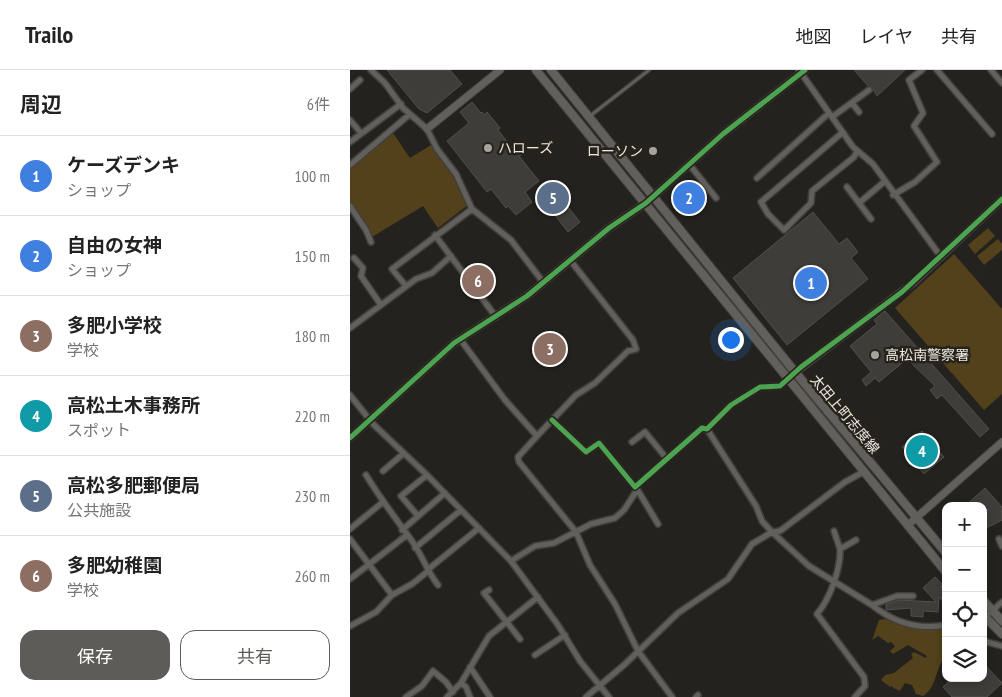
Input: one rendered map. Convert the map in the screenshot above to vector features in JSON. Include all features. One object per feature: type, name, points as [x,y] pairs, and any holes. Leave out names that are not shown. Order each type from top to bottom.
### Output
[{"type":"main road","name":"太田上町志度線","points":[[536,70],[789,377],[942,567]]},
{"type":"main road","name":"太田上町志度線","points":[[552,70],[795,372],[942,548]]},
{"type":"main road","points":[[859,463],[867,457]]},
{"type":"main road","points":[[987,605],[1002,621]]},
{"type":"main road","points":[[987,620],[1002,634]]},
{"type":"street","points":[[371,70],[386,83],[410,114],[427,129],[437,149],[456,174],[472,209],[511,240],[543,282]]},
{"type":"street","points":[[427,129],[500,70]]},
{"type":"street","points":[[893,195],[915,182],[937,162],[914,126],[923,116],[923,112],[909,80],[922,70]]},
{"type":"street","points":[[938,70],[992,134]]},
{"type":"street","points":[[991,70],[1002,83]]},
{"type":"street","points":[[350,438],[460,339],[496,317],[543,282],[609,228],[646,203],[737,122],[776,95],[801,71],[857,151],[872,164],[941,258]]},
{"type":"street","points":[[350,79],[352,87],[360,80]]},
{"type":"street","points":[[756,178],[831,115],[852,103],[869,90]]},
{"type":"street","points":[[852,103],[859,112]]},
{"type":"street","points":[[350,142],[401,104]]},
{"type":"street","points":[[350,156],[352,163],[410,114]]},
{"type":"street","points":[[350,120],[360,133]]},
{"type":"street","points":[[843,132],[761,202],[768,214],[784,230],[811,203],[812,191],[854,157],[857,151]]},
{"type":"street","points":[[689,164],[716,198]]},
{"type":"street","points":[[859,203],[884,182]]},
{"type":"street","points":[[847,188],[871,219]]},
{"type":"street","points":[[510,561],[535,546],[554,543],[591,524],[615,518],[624,510],[636,489],[702,428],[707,429],[731,405],[760,388],[780,386],[795,372],[902,292],[941,258],[1002,199]]},
{"type":"street","points":[[350,206],[366,230],[371,242]]},
{"type":"street","points":[[406,286],[392,269],[472,209]]},
{"type":"street","points":[[435,235],[496,317]]},
{"type":"street","points":[[350,328],[416,279],[432,273],[451,256]]},
{"type":"street","points":[[354,258],[364,268],[361,276],[381,305]]},
{"type":"street","points":[[570,260],[633,340],[636,349],[628,352],[595,383],[576,396],[518,457],[519,462],[576,532],[590,565],[616,604],[638,651],[672,697]]},
{"type":"street","points":[[460,339],[505,400],[537,436]]},
{"type":"street","points":[[350,395],[369,420],[427,475],[510,561],[538,597],[580,661],[609,697]]},
{"type":"street","points":[[552,420],[586,452],[599,443],[636,489],[658,524]]},
{"type":"street","points":[[707,429],[756,506],[762,521],[809,566],[888,617],[910,625],[930,628],[942,626]]},
{"type":"street","points":[[632,442],[646,432],[667,459]]},
{"type":"street","points":[[908,526],[1002,442]]},
{"type":"street","points":[[383,471],[404,453]]},
{"type":"street","points":[[586,697],[678,613],[728,579],[752,544],[772,532],[780,531],[845,482],[865,471]]},
{"type":"street","points":[[366,474],[382,502],[415,548],[427,572],[438,584]]},
{"type":"street","points":[[418,516],[401,496],[427,475]]},
{"type":"street","points":[[402,530],[445,493]]},
{"type":"street","points":[[350,529],[382,502]]},
{"type":"street","points":[[415,548],[461,510]]},
{"type":"street","points":[[350,626],[376,612],[392,595],[412,584],[427,572],[430,566],[479,528]]},
{"type":"street","points":[[834,531],[840,548],[841,561],[835,573],[830,595],[817,614],[864,677],[863,690],[855,697]]},
{"type":"street","points":[[350,579],[406,535]]},
{"type":"street","points":[[350,539],[392,595]]},
{"type":"street","points":[[999,539],[1002,546]]},
{"type":"street","points":[[840,548],[856,540]]},
{"type":"street","points":[[489,590],[484,593],[520,639]]},
{"type":"street","points":[[872,605],[896,596],[913,596]]},
{"type":"street","points":[[447,697],[461,683],[489,636],[538,597]]},
{"type":"street","points":[[987,615],[1002,602]]},
{"type":"street","points":[[535,655],[564,635]]},
{"type":"street","points":[[987,642],[1002,646]]},
{"type":"street","points":[[470,667],[490,697]]},
{"type":"street","points":[[406,697],[422,686],[433,672],[446,682],[453,692]]},
{"type":"street","points":[[461,683],[466,687],[470,697]]},
{"type":"lane","points":[[589,116],[648,70]]},
{"type":"shaded area","points":[[393,133],[410,158],[431,145],[454,175],[468,205],[438,228],[423,206],[372,237],[350,201],[350,169]]},
{"type":"shaded area","points":[[988,228],[995,236],[975,254],[968,245]]},
{"type":"shaded area","points":[[998,239],[1002,244],[1002,250],[984,265],[977,256]]},
{"type":"shaded area","points":[[954,254],[1002,309],[1002,394],[984,410],[895,308]]},
{"type":"shaded area","points":[[885,619],[923,629],[942,628],[942,660],[934,682],[923,696],[916,694],[912,685],[905,683],[900,691],[893,688],[893,686],[890,687],[881,680],[885,675],[894,673],[913,658],[911,654],[914,652],[926,658],[927,656],[908,645],[893,654],[890,651],[895,646],[891,642],[888,643],[878,636],[872,640],[879,620]]},
{"type":"building","points":[[387,70],[450,70],[462,84],[427,113],[419,109]]},
{"type":"building","points":[[854,70],[905,70],[877,96],[872,87],[868,86]]},
{"type":"building","points":[[472,102],[481,113],[485,115],[487,112],[500,128],[498,130],[513,149],[516,148],[521,155],[519,156],[539,181],[525,192],[532,202],[516,215],[508,206],[506,208],[491,189],[487,192],[447,141],[469,123],[460,112]]},
{"type":"building","points":[[555,191],[580,222],[568,232],[543,200]]},
{"type":"building","points":[[813,212],[839,244],[847,238],[858,252],[851,258],[868,279],[787,345],[733,278]]},
{"type":"building","points":[[885,311],[989,429],[980,437],[942,395],[937,399],[930,390],[935,386],[907,359],[879,382],[875,378],[866,386],[862,380],[871,372],[850,346],[877,324],[874,320]]},
{"type":"building","points":[[922,431],[944,457],[924,474],[918,467],[909,464],[908,454],[902,447]]},
{"type":"building","points":[[985,488],[1002,507],[1002,520],[987,528],[987,502],[969,502]]},
{"type":"building","points":[[935,577],[942,584],[942,600],[939,597],[938,612],[923,611],[923,617],[911,616],[911,608],[886,610],[886,605],[898,600],[936,602],[923,588]]},
{"type":"building","points":[[987,667],[1002,683],[987,697],[952,697],[943,687],[949,682],[987,682]]},
{"type":"cycle path","points":[[350,438],[454,343],[527,296],[609,228],[646,203],[723,134],[805,70]]},
{"type":"cycle path","points":[[552,420],[586,452],[599,443],[635,487],[702,428],[707,429],[731,405],[760,387],[780,386],[801,367],[902,292],[1002,199]]},
{"type":"place","name":"ハローズ","points":[[488,148]]},
{"type":"place","name":"ローソン","points":[[653,151]]},
{"type":"place","name":"高松多肥郵便局","points":[[553,198]]},
{"type":"place","name":"自由の女神","points":[[689,198]]},
{"type":"place","name":"多肥幼稚園","points":[[478,281]]},
{"type":"place","name":"ケーズデンキ","points":[[811,283]]},
{"type":"place","name":"多肥小学校","points":[[550,349]]},
{"type":"place","name":"高松南警察署","points":[[875,355]]},
{"type":"place","name":"高松土木事務所","points":[[922,451]]}]
